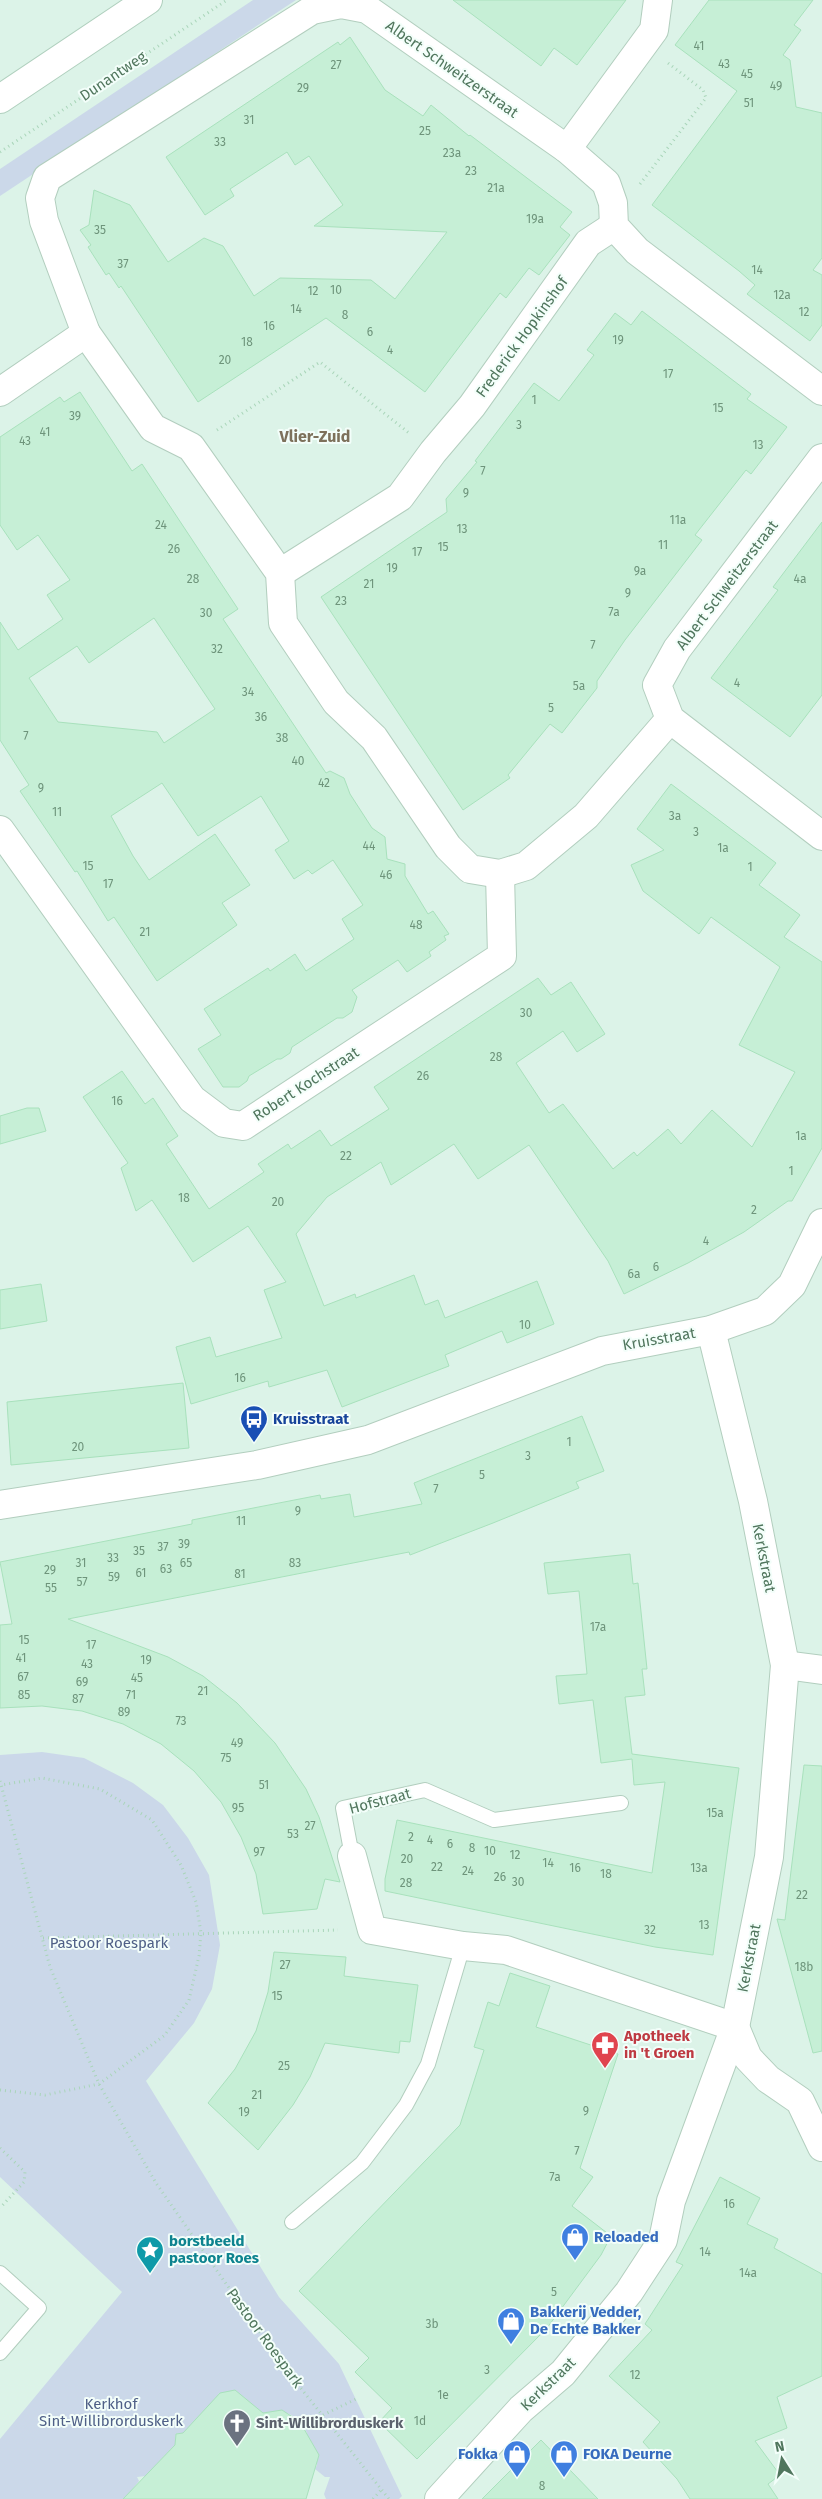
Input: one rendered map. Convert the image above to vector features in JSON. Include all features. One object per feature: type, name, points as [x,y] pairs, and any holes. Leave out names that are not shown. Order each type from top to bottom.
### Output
[{"type":"street","points":[[0,99],[148,0]]},
{"type":"street","points":[[567,149],[654,30],[658,0]]},
{"type":"street","name":"Albert Schweitzerstraat","points":[[86,333],[44,221],[40,198],[48,178],[312,10],[341,4],[366,9],[567,149],[606,183],[613,215],[637,251],[822,391]]},
{"type":"street","name":"Frederick Hopkinshof","points":[[280,573],[400,497],[433,452],[472,406],[588,243],[613,215]]},
{"type":"street","points":[[0,392],[86,333],[153,428],[191,447],[280,573],[283,623],[336,702],[374,738],[448,847],[470,869],[500,874],[526,866],[586,816],[670,719],[822,836]]},
{"type":"street","name":"Albert Schweitzerstraat","points":[[670,719],[657,685],[677,650],[822,458]]},
{"type":"street","name":"Robert Kochstraat","points":[[0,830],[192,1099],[224,1124],[243,1126],[502,956],[500,874]]},
{"type":"street","name":"Kruisstraat","points":[[0,1505],[257,1465],[368,1440],[602,1351],[711,1330],[765,1312],[792,1285],[822,1223]]},
{"type":"street","name":"Kerkstraat","points":[[439,2499],[522,2409],[563,2373],[629,2292],[664,2240],[671,2201],[735,2027],[769,1857],[785,1665],[753,1501],[711,1330]]},
{"type":"street","points":[[785,1665],[822,1670]]},
{"type":"street","name":"Hofstraat","points":[[352,1856],[372,1930]]},
{"type":"street","points":[[372,1930],[463,1946],[506,1950],[735,2027],[748,2058],[768,2079],[800,2101],[822,2147]]},
{"type":"lane","name":"Hofstraat","points":[[352,1856],[343,1808],[425,1790],[494,1820],[621,1803]]},
{"type":"lane","points":[[292,2222],[362,2163],[406,2105],[428,2064],[463,1946]]},
{"type":"lane","points":[[0,2273],[38,2308],[0,2353]]},
{"type":"path","name":"Dunantweg","points":[[0,152],[227,0]]},
{"type":"path","points":[[613,215],[644,181],[706,98],[703,90],[643,44]]},
{"type":"path","points":[[191,447],[320,362],[433,452]]},
{"type":"path","points":[[0,1784],[42,1778],[100,1789],[152,1820],[181,1865],[196,1902],[201,1933],[199,1956],[189,2000],[165,2035],[99,2084],[45,2095],[0,2090]]},
{"type":"path","name":"Pastoor Roespark","points":[[0,1784],[50,1967],[99,2084],[156,2183],[284,2367],[389,2499]]},
{"type":"path","points":[[43,1938],[372,1930]]},
{"type":"path","points":[[0,2148],[25,2172],[24,2182],[0,2208]]},
{"type":"path","points":[[323,2416],[356,2399]]},
{"type":"path","points":[[373,2499],[382,2489]]},
{"type":"shaded area","points":[[0,0],[822,0],[822,2499],[0,2499]]},
{"type":"green space","points":[[253,0],[296,0],[0,196],[0,169]]},
{"type":"green space","name":"Pastoor Roespark","points":[[42,1752],[84,1758],[133,1783],[163,1805],[188,1838],[209,1875],[220,1945],[212,1989],[194,2023],[146,2081],[279,2297],[339,2364],[402,2496],[399,2499],[326,2499],[324,2494],[330,2477],[325,2477],[315,2469],[317,2465],[300,2438],[307,2433],[304,2428],[296,2431],[287,2423],[293,2416],[287,2413],[283,2420],[262,2413],[221,2393],[218,2394],[219,2400],[183,2439],[182,2433],[176,2434],[175,2445],[146,2476],[137,2477],[139,2481],[125,2499],[0,2499],[0,2439],[122,2292],[0,2177],[0,1755]]},
{"type":"building","points":[[453,0],[626,0],[577,65],[554,48],[541,66]]},
{"type":"building","points":[[709,0],[813,0],[794,25],[801,30],[783,55],[790,60],[796,107],[822,113],[822,258],[813,270],[822,275],[822,325],[810,341],[747,294],[755,285],[739,271],[652,205],[737,91],[675,45]]},
{"type":"building","points":[[350,37],[385,90],[423,116],[431,105],[469,136],[572,212],[560,227],[570,235],[539,275],[529,268],[506,298],[500,293],[425,392],[326,318],[198,402],[121,286],[119,288],[109,273],[106,275],[88,247],[91,245],[80,230],[89,225],[94,190],[130,205],[168,262],[204,238],[223,246],[254,296],[280,278],[371,280],[395,299],[447,232],[314,226],[343,205],[309,156],[295,165],[287,152],[230,189],[234,196],[205,215],[166,157],[338,42],[340,45]]},
{"type":"building","points":[[642,311],[751,394],[747,399],[787,427],[751,474],[746,470],[695,535],[702,540],[625,640],[597,681],[597,688],[562,733],[550,724],[508,775],[510,778],[463,810],[321,597],[447,512],[446,499],[477,462],[475,461],[534,383],[559,401],[594,355],[587,350],[615,313],[631,325]]},
{"type":"building","points":[[80,392],[132,471],[142,464],[238,609],[223,619],[326,773],[330,771],[344,778],[350,794],[372,828],[385,837],[387,859],[405,864],[405,876],[428,914],[433,911],[449,934],[444,936],[446,940],[429,952],[431,956],[407,972],[398,960],[352,990],[357,997],[352,1012],[343,1018],[337,1018],[292,1047],[290,1053],[249,1076],[247,1081],[239,1087],[223,1087],[198,1049],[221,1035],[204,1009],[268,968],[270,971],[295,954],[306,971],[354,939],[342,919],[363,905],[333,860],[312,874],[308,870],[294,879],[275,850],[289,841],[261,796],[198,836],[162,783],[111,816],[133,856],[149,880],[215,834],[250,885],[222,903],[237,925],[157,981],[114,917],[108,921],[77,871],[75,872],[20,791],[29,785],[0,740],[0,622],[18,650],[63,619],[47,595],[70,580],[38,535],[17,550],[0,525],[0,437],[60,397],[64,402]],"holes":[[[154,618],[215,709],[164,743],[157,732],[58,722],[29,678],[77,646],[89,663]]]},
{"type":"building","points":[[822,522],[822,695],[790,737],[711,678],[778,590],[773,587]]},
{"type":"building","points":[[671,784],[776,863],[759,885],[800,915],[784,937],[822,962],[822,1148],[792,1201],[788,1201],[744,1232],[688,1263],[624,1294],[608,1261],[529,1145],[478,1179],[454,1144],[391,1185],[381,1162],[327,1197],[296,1234],[324,1306],[355,1294],[356,1298],[414,1275],[425,1305],[438,1300],[445,1318],[537,1281],[554,1324],[507,1343],[502,1331],[445,1355],[449,1366],[342,1407],[327,1370],[269,1387],[268,1381],[191,1404],[176,1347],[210,1337],[216,1357],[282,1338],[264,1290],[286,1282],[248,1226],[193,1262],[152,1200],[136,1211],[121,1168],[128,1163],[83,1097],[122,1071],[145,1104],[153,1098],[178,1136],[166,1144],[209,1209],[264,1172],[258,1164],[288,1144],[291,1149],[320,1130],[331,1146],[389,1109],[374,1087],[538,978],[551,995],[571,982],[605,1034],[577,1052],[563,1031],[516,1063],[549,1113],[563,1104],[613,1169],[634,1152],[637,1156],[668,1129],[681,1144],[712,1110],[752,1147],[795,1072],[739,1045],[780,967],[711,917],[699,934],[643,891],[631,865],[664,850],[637,829]]},
{"type":"building","points":[[27,1108],[39,1108],[46,1131],[0,1144],[0,1116]]},
{"type":"building","points":[[41,1284],[47,1321],[0,1329],[0,1290]]},
{"type":"building","points":[[183,1383],[189,1448],[11,1465],[7,1402]]},
{"type":"building","points":[[582,1416],[604,1471],[576,1482],[579,1488],[493,1523],[410,1555],[409,1552],[68,1619],[168,1657],[203,1676],[237,1703],[275,1743],[306,1789],[319,1817],[340,1882],[325,1879],[317,1909],[263,1914],[256,1874],[241,1837],[221,1802],[194,1771],[161,1744],[123,1724],[82,1711],[42,1706],[0,1708],[0,1625],[12,1624],[0,1562],[192,1524],[192,1520],[320,1495],[321,1499],[350,1494],[354,1517],[422,1504],[414,1483]]},
{"type":"building","points":[[630,1554],[633,1584],[638,1583],[647,1669],[642,1669],[645,1695],[625,1697],[632,1754],[739,1768],[713,1955],[655,1947],[385,1891],[385,1879],[397,1820],[652,1873],[665,1782],[634,1785],[632,1759],[601,1763],[593,1700],[559,1704],[556,1676],[587,1674],[579,1591],[548,1594],[544,1563]]},
{"type":"building","points":[[804,1765],[822,1766],[822,2051],[813,2053],[777,1919],[785,1920]]},
{"type":"building","points":[[274,1952],[346,1957],[344,1976],[418,1985],[410,2042],[400,2041],[399,2053],[325,2043],[310,2077],[293,2105],[258,2150],[208,2103],[235,2069],[256,2031],[268,1992]]},
{"type":"building","points":[[510,1973],[550,1986],[536,2027],[618,2054],[580,2168],[593,2177],[572,2206],[611,2236],[601,2255],[547,2328],[417,2459],[379,2422],[392,2408],[355,2372],[369,2358],[299,2291],[460,2125],[484,2050],[474,2047],[488,2002],[499,2006]]},
{"type":"building","points":[[720,2177],[760,2198],[747,2224],[778,2239],[774,2248],[822,2274],[822,2376],[777,2397],[787,2428],[755,2441],[780,2475],[768,2484],[778,2499],[690,2499],[677,2479],[643,2442],[660,2422],[609,2376],[652,2330],[645,2324],[683,2265],[676,2262]]},
{"type":"building","name":"Sint-Willibrorduskerk","points":[[235,2390],[263,2413],[282,2410],[300,2422],[319,2455],[306,2499],[123,2499],[175,2445],[176,2434],[183,2433],[220,2393]]},
{"type":"building","points":[[541,2440],[598,2499],[482,2499]]},
{"type":"place","name":"Kruisstraat","points":[[254,1443]]},
{"type":"place","name":"Apotheek in 't Groen","points":[[605,2069]]},
{"type":"place","name":"Reloaded","points":[[575,2261]]},
{"type":"place","name":"borstbeeld pastoor Roes","points":[[150,2274]]},
{"type":"place","name":"Bakkerij Vedder, De Echte Bakker","points":[[511,2345]]},
{"type":"place","name":"Sint-Willibrorduskerk","points":[[237,2447]]},
{"type":"place","name":"Fokka","points":[[517,2478]]},
{"type":"place","name":"FOKA Deurne","points":[[564,2478]]},
{"type":"district","name":"Vlier-Zuid","points":[[315,436]]},
{"type":"park label","name":"Kerkhof Sint-Willibrorduskerk","points":[[111,2412]]}]
